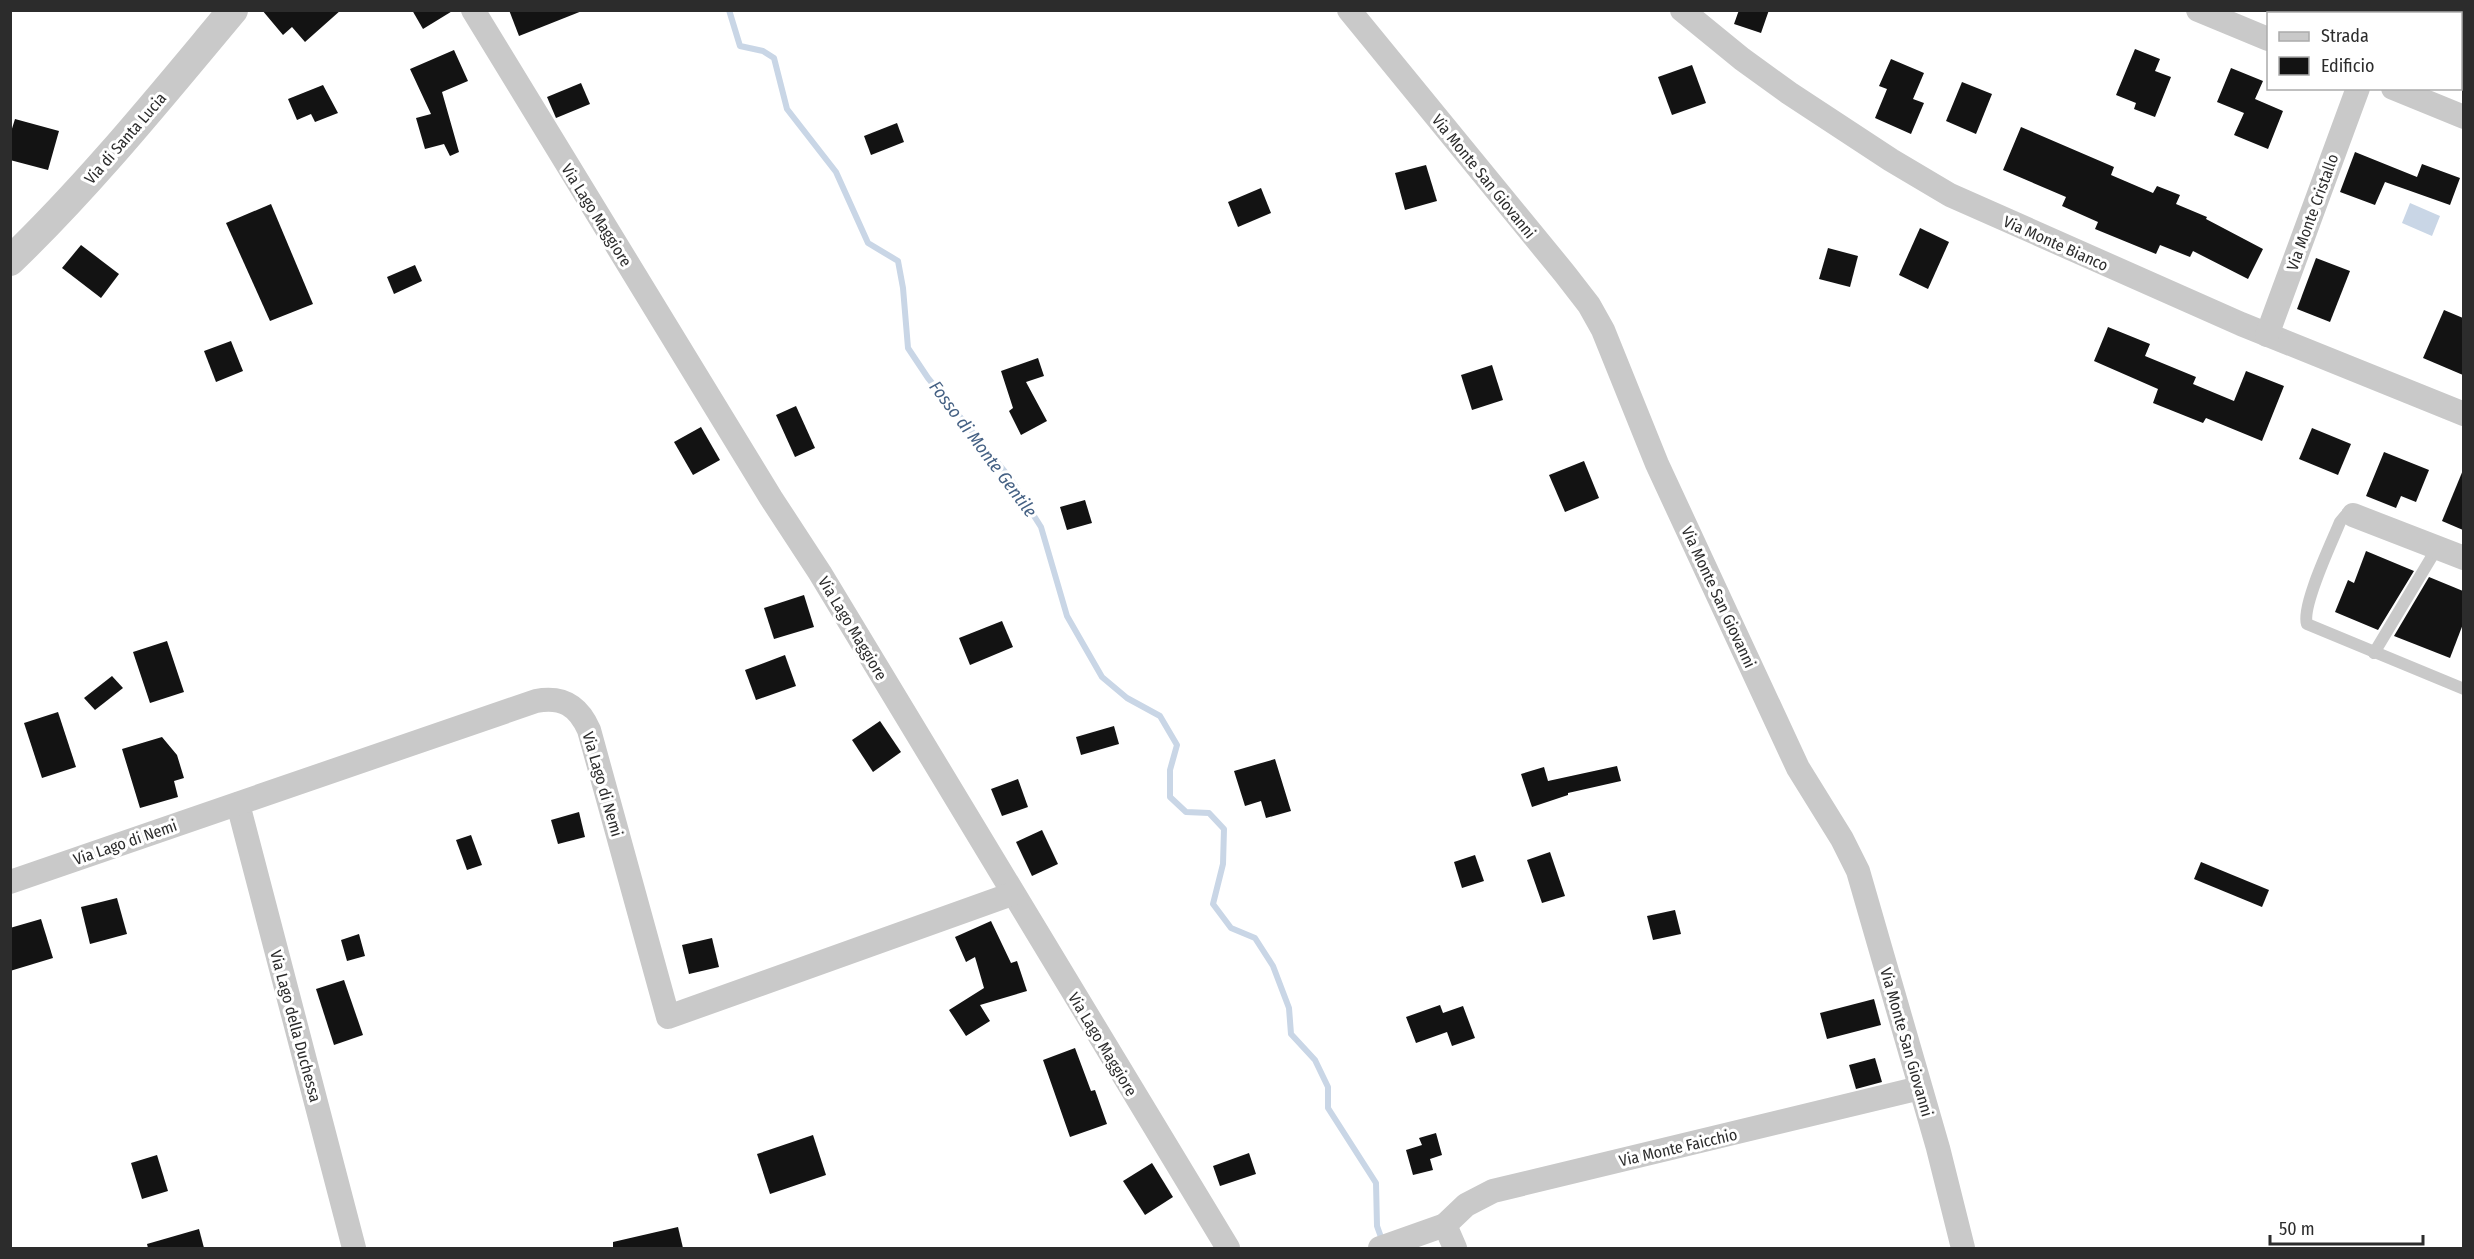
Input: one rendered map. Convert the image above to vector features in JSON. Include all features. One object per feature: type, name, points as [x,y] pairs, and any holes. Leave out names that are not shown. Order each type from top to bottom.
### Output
[{"type":"street","name":"Via di Santa Lucia","points":[[10,261],[69,203],[109,158],[233,10]]},
{"type":"street","name":"Via Lago Maggiore","points":[[472,10],[771,498],[820,573],[1228,1248]]},
{"type":"street","name":"Via Monte San Giovanni","points":[[1349,10],[1565,274],[1599,322],[1656,464],[1793,759],[1842,838],[1858,871],[1963,1248]]},
{"type":"street","name":"Via Monte Bianco","points":[[1682,10],[1742,59],[1789,93],[1929,184],[1974,207],[2267,335],[2463,414]]},
{"type":"street","points":[[2198,10],[2267,39]]},
{"type":"street","name":"Via Monte Cristallo","points":[[2267,335],[2357,90]]},
{"type":"street","points":[[2398,90],[2463,117]]},
{"type":"street","points":[[2353,514],[2463,558]]},
{"type":"street","name":"Via Lago di Nemi","points":[[10,882],[550,698],[569,703],[578,711],[589,730],[668,1017],[1012,894]]},
{"type":"street","name":"Via Lago della Duchessa","points":[[238,804],[354,1248]]},
{"type":"street","name":"Via Monte Faicchio","points":[[1445,1225],[1466,1205],[1493,1191],[1920,1088]]},
{"type":"street","points":[[1380,1248],[1445,1225],[1455,1248]]},
{"type":"lane","points":[[2353,514],[2345,516],[2340,522],[2308,602],[2306,619],[2311,628],[2462,685]]},
{"type":"lane","points":[[2374,653],[2437,548]]},
{"type":"water","points":[[2410,203],[2440,216],[2432,236],[2402,223]]},
{"type":"building","points":[[262,10],[341,10],[305,42],[292,27],[283,35]]},
{"type":"building","points":[[412,10],[454,10],[423,29]]},
{"type":"building","points":[[509,10],[582,10],[582,11],[519,36]]},
{"type":"building","points":[[1739,10],[1769,10],[1761,33],[1734,24]]},
{"type":"building","points":[[2135,49],[2160,59],[2155,71],[2171,77],[2155,117],[2134,109],[2136,103],[2116,95]]},
{"type":"building","points":[[454,50],[468,81],[442,92],[459,152],[450,156],[444,144],[425,149],[416,118],[431,114],[410,69]]},
{"type":"building","points":[[1891,59],[1924,73],[1913,99],[1924,103],[1911,134],[1875,118],[1887,89],[1879,86]]},
{"type":"building","points":[[1692,65],[1706,103],[1672,115],[1658,77]]},
{"type":"building","points":[[2231,68],[2263,81],[2255,99],[2283,111],[2268,149],[2234,135],[2244,113],[2217,102]]},
{"type":"building","points":[[1962,82],[1992,94],[1976,134],[1946,121]]},
{"type":"building","points":[[581,83],[590,104],[556,118],[547,97]]},
{"type":"building","points":[[323,85],[338,113],[315,122],[311,114],[297,120],[288,99]]},
{"type":"building","points":[[15,119],[59,131],[48,170],[10,160],[10,135]]},
{"type":"building","points":[[897,123],[904,142],[871,155],[864,136]]},
{"type":"building","points":[[2021,127],[2114,167],[2111,175],[2153,193],[2157,186],[2180,195],[2176,204],[2207,217],[2206,219],[2263,249],[2248,279],[2193,251],[2190,257],[2160,245],[2156,254],[2095,229],[2098,222],[2062,206],[2066,197],[2003,170]]},
{"type":"building","points":[[2355,152],[2417,177],[2422,164],[2460,178],[2450,205],[2385,182],[2375,205],[2340,192]]},
{"type":"building","points":[[1426,165],[1437,201],[1405,210],[1395,173]]},
{"type":"building","points":[[1261,188],[1271,213],[1238,227],[1228,202]]},
{"type":"building","points":[[271,204],[313,304],[270,321],[226,223]]},
{"type":"building","points":[[1920,228],[1949,242],[1928,289],[1899,275]]},
{"type":"building","points":[[81,245],[119,274],[101,298],[62,268]]},
{"type":"building","points":[[1828,248],[1858,256],[1850,287],[1819,279]]},
{"type":"building","points":[[2316,258],[2350,271],[2330,322],[2297,309]]},
{"type":"building","points":[[415,265],[422,281],[394,294],[387,277]]},
{"type":"building","points":[[2444,310],[2463,318],[2463,375],[2423,358]]},
{"type":"building","points":[[2108,327],[2150,344],[2145,356],[2196,377],[2193,384],[2234,401],[2246,371],[2284,386],[2262,441],[2206,418],[2203,423],[2153,403],[2158,389],[2094,361]]},
{"type":"building","points":[[231,341],[243,371],[216,382],[204,351]]},
{"type":"building","points":[[1038,358],[1044,376],[1026,382],[1047,421],[1021,435],[1009,411],[1013,408],[1001,371]]},
{"type":"building","points":[[1492,365],[1503,400],[1472,410],[1461,375]]},
{"type":"building","points":[[796,406],[815,448],[795,457],[776,415]]},
{"type":"building","points":[[701,427],[720,460],[693,475],[674,442]]},
{"type":"building","points":[[2312,428],[2351,444],[2338,475],[2299,459]]},
{"type":"building","points":[[2384,452],[2429,470],[2416,502],[2401,496],[2396,508],[2366,496]]},
{"type":"building","points":[[1584,461],[1599,498],[1565,512],[1549,475]]},
{"type":"building","points":[[2463,470],[2463,530],[2442,521]]},
{"type":"building","points":[[1085,500],[1092,523],[1067,530],[1060,507]]},
{"type":"building","points":[[2366,551],[2414,571],[2378,630],[2335,612],[2348,580],[2354,583]]},
{"type":"building","points":[[2429,577],[2463,591],[2463,624],[2450,658],[2394,636]]},
{"type":"building","points":[[804,595],[814,627],[774,639],[764,608]]},
{"type":"building","points":[[1002,621],[1013,647],[970,665],[959,638]]},
{"type":"building","points":[[167,641],[184,692],[150,703],[133,652]]},
{"type":"building","points":[[785,655],[796,686],[756,700],[745,670]]},
{"type":"building","points":[[112,676],[123,688],[95,710],[84,698]]},
{"type":"building","points":[[58,712],[76,767],[42,778],[24,723]]},
{"type":"building","points":[[880,721],[901,752],[873,772],[852,740]]},
{"type":"building","points":[[1114,726],[1119,744],[1081,755],[1076,737]]},
{"type":"building","points":[[162,737],[177,755],[184,778],[174,781],[178,797],[140,808],[122,749]]},
{"type":"building","points":[[1275,759],[1291,811],[1266,818],[1261,801],[1245,806],[1234,771]]},
{"type":"building","points":[[1617,766],[1621,781],[1568,793],[1568,795],[1532,807],[1521,774],[1544,767],[1548,781]]},
{"type":"building","points":[[1018,779],[1028,807],[1002,816],[991,789]]},
{"type":"building","points":[[579,812],[585,837],[558,844],[551,820]]},
{"type":"building","points":[[1042,830],[1058,864],[1032,876],[1016,842]]},
{"type":"building","points":[[471,835],[482,865],[467,870],[456,840]]},
{"type":"building","points":[[1550,852],[1565,896],[1542,903],[1527,860]]},
{"type":"building","points":[[1475,855],[1484,881],[1462,888],[1454,862]]},
{"type":"building","points":[[2201,862],[2269,890],[2262,907],[2194,879]]},
{"type":"building","points":[[117,898],[127,934],[90,944],[81,907]]},
{"type":"building","points":[[1675,910],[1681,934],[1653,940],[1647,916]]},
{"type":"building","points":[[41,919],[53,958],[10,971],[10,928]]},
{"type":"building","points":[[991,921],[1011,963],[1017,961],[1027,991],[980,1005],[990,1021],[966,1036],[949,1010],[984,988],[975,957],[966,962],[955,937]]},
{"type":"building","points":[[359,934],[365,956],[347,961],[341,940]]},
{"type":"building","points":[[712,938],[719,967],[689,974],[682,945]]},
{"type":"building","points":[[344,980],[363,1035],[334,1045],[316,989]]},
{"type":"building","points":[[1874,999],[1881,1025],[1827,1039],[1820,1013]]},
{"type":"building","points":[[1440,1005],[1443,1013],[1463,1006],[1475,1038],[1452,1046],[1447,1032],[1416,1043],[1406,1017]]},
{"type":"building","points":[[1075,1048],[1091,1091],[1095,1090],[1107,1124],[1070,1137],[1043,1060]]},
{"type":"building","points":[[1875,1058],[1882,1082],[1856,1089],[1849,1065]]},
{"type":"building","points":[[1436,1133],[1442,1155],[1430,1159],[1433,1170],[1413,1175],[1406,1150],[1422,1145],[1419,1138]]},
{"type":"building","points":[[813,1135],[826,1175],[770,1194],[757,1154]]},
{"type":"building","points":[[1249,1153],[1256,1174],[1220,1186],[1213,1166]]},
{"type":"building","points":[[157,1155],[168,1191],[142,1199],[131,1163]]},
{"type":"building","points":[[1152,1163],[1173,1197],[1145,1215],[1123,1181]]},
{"type":"building","points":[[678,1227],[683,1248],[613,1248],[613,1242]]},
{"type":"building","points":[[199,1229],[204,1248],[148,1248],[147,1244]]},
{"type":"waterway","name":"Fosso di Monte Gentile","points":[[729,10],[740,46],[763,51],[774,58],[787,109],[836,172],[868,243],[898,261],[903,288],[908,348],[928,378],[1010,478],[1041,527],[1067,616],[1102,677],[1127,698],[1160,716],[1177,745],[1170,770],[1170,797],[1186,812],[1209,813],[1224,829],[1223,864],[1213,904],[1231,928],[1255,938],[1273,966],[1289,1008],[1291,1034],[1315,1060],[1328,1087],[1328,1108],[1376,1183],[1377,1226],[1382,1240]]}]
